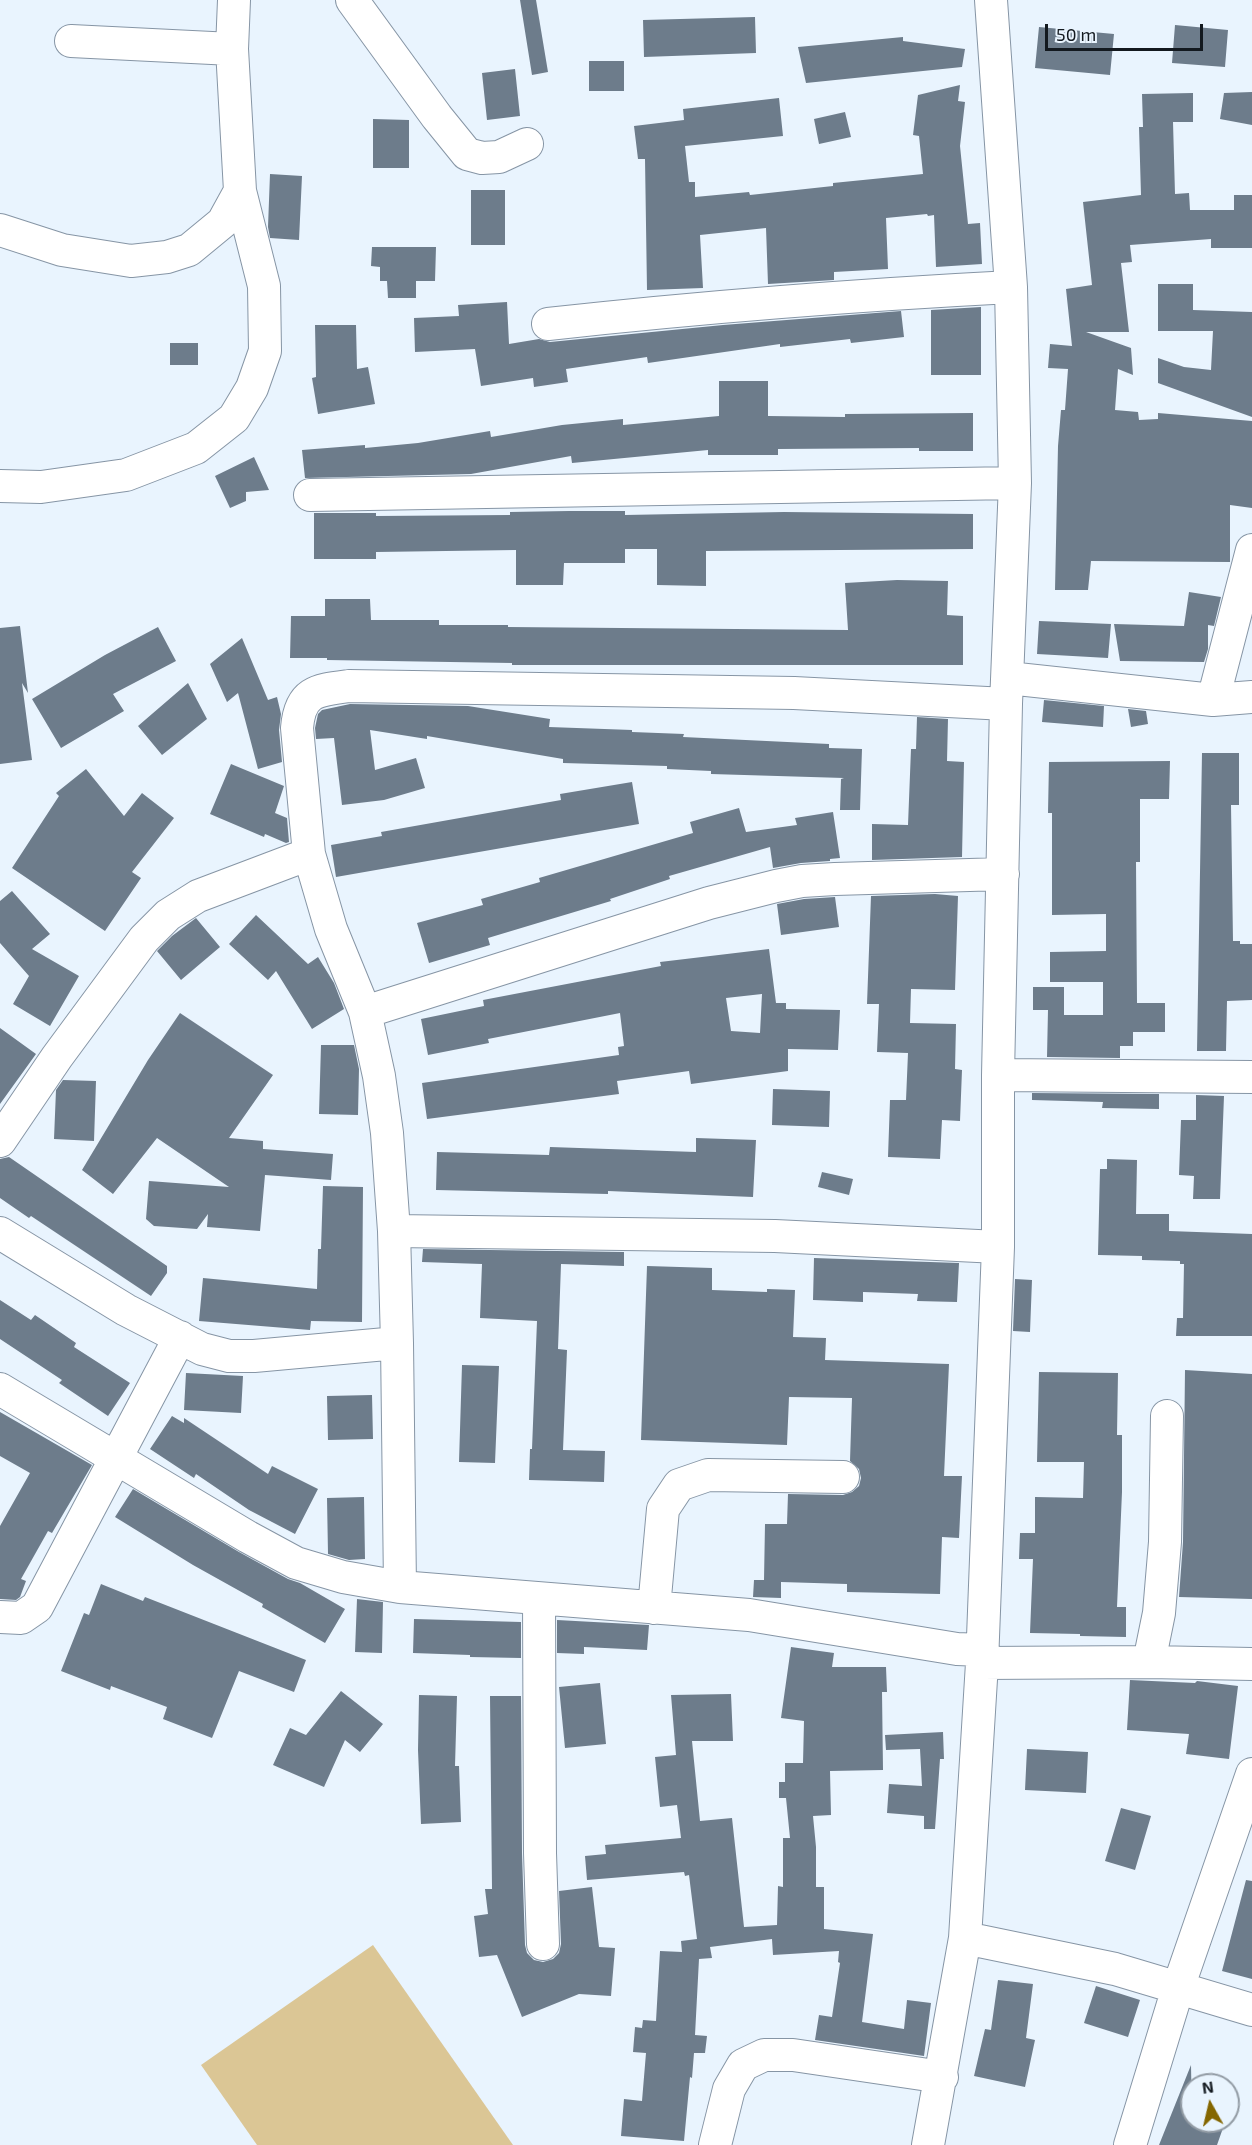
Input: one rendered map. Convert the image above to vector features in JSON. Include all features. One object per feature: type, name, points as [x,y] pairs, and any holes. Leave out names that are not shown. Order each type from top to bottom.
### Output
[{"type":"street","points":[[0,486],[41,487],[126,475],[196,448],[234,418],[252,388],[265,351],[264,286],[240,191],[232,49],[234,0]]},
{"type":"street","points":[[352,0],[437,117],[467,154],[482,158],[499,157],[527,144]]},
{"type":"street","points":[[928,2145],[942,2077],[965,1938],[982,1656],[998,1246],[998,1075],[1007,692],[1015,483],[1011,287],[991,0]]},
{"type":"street","points":[[71,41],[232,49]]},
{"type":"street","points":[[0,230],[62,250],[85,254],[131,261],[167,257],[189,250],[223,222],[240,191]]},
{"type":"street","points":[[548,324],[656,312],[814,299],[1011,287]]},
{"type":"street","points":[[310,495],[1015,483]]},
{"type":"street","points":[[1213,700],[1252,550]]},
{"type":"street","points":[[400,1587],[394,1231],[387,1133],[379,1076],[365,1012],[331,929],[309,854],[297,728],[298,711],[305,697],[323,690],[349,686],[794,693],[1007,692],[1213,700],[1252,697]]},
{"type":"street","points":[[0,1141],[57,1057],[144,939],[168,915],[198,896],[309,854]]},
{"type":"street","points":[[365,1012],[698,907],[776,886],[802,881],[835,879],[1003,874]]},
{"type":"street","points":[[998,1075],[1252,1077]]},
{"type":"street","points":[[394,1231],[775,1236],[998,1246]]},
{"type":"street","points":[[0,1233],[126,1310],[202,1349],[229,1356],[254,1356],[397,1343]]},
{"type":"street","points":[[0,1617],[21,1618],[37,1607],[180,1338]]},
{"type":"street","points":[[0,1389],[248,1537],[296,1563],[344,1577],[400,1587],[749,1615],[957,1649],[982,1656],[1252,1664]]},
{"type":"street","points":[[1149,1662],[1159,1614],[1165,1542],[1167,1416]]},
{"type":"street","points":[[654,1608],[663,1509],[679,1485],[708,1474],[843,1477]]},
{"type":"street","points":[[539,1599],[540,1853],[543,1944]]},
{"type":"street","points":[[1130,2145],[1178,1988],[1252,1774]]},
{"type":"street","points":[[965,1938],[1115,1969],[1252,2010]]},
{"type":"street","points":[[715,2145],[729,2090],[743,2065],[764,2055],[793,2055],[942,2077]]},
{"type":"shaded area","points":[[373,1945],[513,2145],[257,2145],[201,2065]]},
{"type":"building","points":[[520,0],[536,0],[548,72],[532,75]]},
{"type":"building","points":[[755,17],[756,53],[644,57],[643,20]]},
{"type":"building","points":[[1175,25],[1228,30],[1225,67],[1172,63]]},
{"type":"building","points":[[1039,27],[1114,34],[1110,75],[1035,68]]},
{"type":"building","points":[[903,37],[903,41],[965,49],[962,67],[806,83],[798,47]]},
{"type":"building","points":[[589,61],[624,61],[624,91],[589,91]]},
{"type":"building","points":[[515,69],[520,116],[487,120],[482,73]]},
{"type":"building","points":[[960,85],[958,101],[965,102],[960,146],[968,224],[980,223],[982,264],[936,267],[934,215],[928,216],[927,214],[886,218],[888,269],[834,272],[834,280],[768,284],[766,228],[700,235],[703,288],[647,290],[645,159],[638,159],[634,126],[684,120],[683,109],[779,98],[783,136],[685,146],[689,182],[695,182],[695,197],[749,192],[750,195],[833,186],[833,183],[923,174],[919,136],[913,135],[918,95]]},
{"type":"building","points":[[1252,92],[1252,125],[1220,119],[1224,93]]},
{"type":"building","points":[[1193,93],[1193,122],[1173,122],[1175,194],[1189,193],[1190,210],[1234,210],[1234,195],[1252,195],[1252,248],[1211,248],[1211,239],[1130,245],[1132,262],[1121,263],[1129,332],[1086,332],[1131,348],[1133,375],[1118,369],[1115,410],[1138,412],[1139,420],[1158,419],[1158,413],[1252,421],[1252,508],[1230,505],[1230,562],[1091,561],[1088,590],[1055,590],[1058,446],[1061,410],[1065,410],[1068,369],[1048,368],[1050,344],[1072,346],[1066,289],[1092,285],[1083,202],[1141,195],[1139,127],[1143,127],[1142,94]]},
{"type":"building","points":[[845,112],[851,137],[819,144],[814,119]]},
{"type":"building","points":[[373,119],[409,120],[409,168],[373,168]]},
{"type":"building","points":[[270,174],[302,176],[299,240],[270,238],[268,227]]},
{"type":"building","points":[[471,190],[505,190],[505,245],[471,245]]},
{"type":"building","points":[[372,247],[436,247],[435,281],[416,281],[416,298],[388,298],[387,281],[380,281],[380,267],[371,266]]},
{"type":"building","points":[[1158,284],[1193,284],[1193,310],[1252,312],[1252,417],[1158,383],[1158,358],[1184,367],[1211,370],[1213,331],[1158,331]]},
{"type":"building","points":[[507,302],[509,344],[539,339],[550,342],[901,311],[904,337],[851,343],[850,339],[780,347],[780,344],[648,363],[647,357],[566,369],[568,382],[534,387],[533,378],[481,386],[475,349],[415,352],[414,318],[459,316],[458,305]]},
{"type":"building","points":[[981,307],[981,375],[931,375],[931,310]]},
{"type":"building","points":[[315,325],[356,325],[357,369],[368,367],[375,404],[318,414],[312,378],[316,377]]},
{"type":"building","points":[[170,343],[198,343],[198,365],[170,365]]},
{"type":"building","points":[[719,381],[768,381],[768,416],[845,417],[845,414],[973,413],[973,451],[919,451],[919,448],[778,449],[778,455],[708,455],[708,450],[572,463],[571,456],[471,474],[305,478],[302,450],[418,443],[490,431],[491,437],[562,425],[623,419],[623,425],[719,416]]},
{"type":"building","points":[[254,457],[269,490],[246,492],[246,501],[230,508],[215,476]]},
{"type":"building","points":[[625,511],[625,515],[784,512],[973,514],[973,549],[706,551],[706,586],[657,585],[657,549],[625,549],[625,563],[564,563],[563,585],[516,585],[516,550],[376,552],[376,559],[314,559],[314,513],[376,513],[376,516],[510,515],[510,512]]},
{"type":"building","points":[[897,580],[948,581],[947,615],[963,616],[963,665],[512,665],[512,663],[290,658],[291,616],[325,616],[325,599],[370,599],[371,620],[439,620],[439,625],[848,630],[845,583]]},
{"type":"building","points":[[1189,592],[1221,597],[1214,626],[1208,625],[1208,649],[1204,662],[1120,661],[1114,624],[1184,626]]},
{"type":"building","points":[[1039,621],[1111,624],[1108,658],[1037,654]]},
{"type":"building","points":[[20,626],[28,693],[22,683],[32,760],[0,764],[0,628]]},
{"type":"building","points":[[158,627],[176,661],[113,694],[124,711],[61,748],[32,699],[105,655]]},
{"type":"building","points":[[242,638],[268,700],[277,697],[281,714],[279,730],[282,762],[258,769],[238,693],[227,702],[210,664]]},
{"type":"building","points":[[188,683],[207,719],[162,755],[138,726]]},
{"type":"building","points":[[1044,700],[1104,706],[1103,727],[1042,722]]},
{"type":"building","points":[[350,704],[468,706],[550,719],[549,727],[632,730],[632,732],[684,734],[683,737],[829,744],[829,748],[862,749],[860,810],[840,810],[841,779],[844,778],[711,774],[711,771],[667,769],[667,766],[563,763],[563,759],[427,736],[427,739],[370,730],[375,770],[416,758],[425,788],[384,800],[342,805],[334,738],[316,739],[315,728],[318,714],[322,710]]},
{"type":"building","points":[[1128,709],[1146,711],[1148,724],[1131,727]]},
{"type":"building","points":[[917,717],[948,719],[947,761],[964,762],[962,857],[872,860],[872,824],[908,825],[911,749],[916,749]]},
{"type":"building","points":[[1202,753],[1239,753],[1239,805],[1231,805],[1233,941],[1240,941],[1240,944],[1252,944],[1252,1000],[1227,1001],[1226,1051],[1197,1051]]},
{"type":"building","points":[[1170,761],[1169,799],[1140,799],[1140,862],[1136,862],[1137,1003],[1165,1003],[1165,1032],[1133,1032],[1133,1046],[1120,1046],[1120,1058],[1047,1057],[1048,1010],[1033,1010],[1033,987],[1064,987],[1064,1015],[1103,1015],[1103,982],[1050,982],[1050,952],[1106,951],[1106,914],[1052,915],[1052,813],[1048,813],[1049,762]]},
{"type":"building","points":[[231,764],[284,786],[275,813],[287,818],[289,842],[286,843],[265,834],[264,837],[210,814]]},
{"type":"building","points":[[86,769],[124,816],[142,793],[174,818],[132,872],[141,878],[105,931],[12,868],[59,796],[56,793]]},
{"type":"building","points":[[632,782],[639,824],[336,877],[331,845],[382,836],[381,832],[561,800],[560,794]]},
{"type":"building","points":[[739,808],[746,832],[797,825],[795,818],[833,812],[840,858],[773,868],[770,847],[669,876],[670,879],[610,899],[611,901],[488,938],[490,945],[429,963],[417,923],[483,905],[481,899],[540,882],[539,878],[693,833],[690,822]]},
{"type":"building","points":[[12,891],[50,934],[32,949],[79,976],[50,1026],[13,1004],[29,976],[0,943],[0,901]]},
{"type":"building","points":[[935,894],[958,896],[955,990],[911,989],[910,1023],[956,1024],[955,1069],[962,1070],[960,1121],[942,1120],[940,1159],[888,1157],[890,1100],[906,1100],[908,1053],[877,1052],[879,1004],[867,1004],[871,896]]},
{"type":"building","points":[[835,897],[839,927],[781,935],[777,904]]},
{"type":"building","points":[[256,915],[308,964],[318,957],[334,983],[344,1009],[312,1029],[276,971],[268,980],[229,944]]},
{"type":"building","points":[[196,918],[220,947],[181,980],[157,951]]},
{"type":"building","points":[[769,949],[776,1003],[786,1003],[786,1009],[840,1010],[838,1050],[788,1049],[788,1071],[691,1084],[689,1071],[617,1081],[619,1094],[427,1119],[422,1083],[619,1055],[618,1047],[624,1046],[620,1013],[488,1039],[489,1043],[428,1055],[421,1019],[484,1006],[483,1000],[661,966],[660,962]],"holes":[[[762,994],[760,1033],[731,1031],[726,998]]]},
{"type":"building","points":[[180,1013],[273,1075],[229,1138],[263,1141],[263,1149],[333,1154],[331,1180],[265,1175],[260,1231],[207,1227],[208,1214],[197,1229],[154,1226],[146,1219],[149,1181],[229,1187],[157,1138],[113,1194],[82,1170],[148,1060]]},
{"type":"building","points":[[0,1028],[36,1054],[0,1104]]},
{"type":"building","points":[[321,1045],[354,1045],[359,1069],[358,1115],[319,1114]]},
{"type":"building","points":[[63,1080],[96,1081],[94,1141],[54,1139],[56,1090]]},
{"type":"building","points":[[773,1089],[830,1091],[829,1127],[772,1125]]},
{"type":"building","points":[[1032,1093],[1159,1094],[1159,1109],[1102,1108],[1103,1102],[1032,1100]]},
{"type":"building","points":[[1196,1095],[1224,1096],[1220,1199],[1193,1199],[1194,1176],[1179,1175],[1181,1120],[1196,1120]]},
{"type":"building","points":[[696,1138],[756,1140],[753,1197],[608,1191],[608,1194],[436,1190],[437,1152],[549,1155],[550,1147],[696,1152]]},
{"type":"building","points":[[9,1157],[167,1266],[167,1273],[151,1296],[0,1198],[0,1159]]},
{"type":"building","points":[[1107,1159],[1137,1160],[1136,1214],[1169,1214],[1169,1231],[1252,1234],[1252,1336],[1176,1336],[1177,1318],[1183,1318],[1184,1264],[1180,1264],[1180,1261],[1142,1260],[1142,1256],[1098,1255],[1100,1169],[1107,1169]]},
{"type":"building","points":[[822,1172],[853,1179],[849,1195],[818,1187]]},
{"type":"building","points":[[323,1186],[363,1187],[362,1322],[311,1321],[310,1330],[199,1321],[203,1278],[317,1289]]},
{"type":"building","points":[[423,1249],[624,1252],[624,1266],[561,1264],[558,1349],[567,1350],[563,1450],[605,1451],[604,1482],[529,1480],[537,1321],[480,1318],[482,1264],[422,1262]]},
{"type":"building","points":[[814,1258],[959,1263],[957,1302],[917,1301],[918,1294],[863,1292],[863,1302],[813,1300]]},
{"type":"building","points":[[647,1266],[712,1268],[712,1290],[767,1292],[767,1289],[795,1290],[793,1337],[826,1338],[825,1360],[949,1364],[944,1476],[962,1476],[959,1538],[942,1537],[940,1594],[847,1592],[847,1584],[781,1582],[781,1598],[753,1597],[754,1580],[764,1580],[765,1524],[787,1524],[788,1494],[843,1495],[859,1486],[861,1478],[859,1469],[850,1461],[852,1398],[789,1397],[787,1445],[641,1440]]},
{"type":"building","points":[[1015,1279],[1032,1280],[1030,1332],[1013,1331]]},
{"type":"building","points":[[0,1300],[31,1320],[35,1315],[76,1343],[74,1347],[130,1383],[108,1416],[59,1383],[62,1380],[0,1339]]},
{"type":"building","points":[[462,1365],[499,1366],[495,1463],[459,1462]]},
{"type":"building","points":[[1185,1370],[1252,1374],[1252,1599],[1179,1597],[1183,1542]]},
{"type":"building","points":[[1039,1372],[1118,1373],[1117,1435],[1122,1435],[1122,1492],[1117,1607],[1126,1607],[1126,1637],[1030,1633],[1033,1559],[1019,1559],[1020,1533],[1035,1533],[1035,1497],[1083,1498],[1084,1462],[1037,1462]]},
{"type":"building","points":[[186,1373],[243,1376],[241,1413],[184,1410]]},
{"type":"building","points":[[372,1395],[373,1439],[328,1440],[327,1396]]},
{"type":"building","points":[[0,1412],[92,1465],[52,1533],[48,1531],[21,1579],[26,1581],[20,1597],[16,1600],[0,1599],[0,1526],[30,1473],[0,1456]]},
{"type":"building","points":[[172,1416],[184,1423],[184,1418],[268,1474],[272,1466],[318,1489],[295,1534],[249,1510],[196,1474],[194,1478],[150,1449]]},
{"type":"building","points":[[133,1489],[239,1552],[345,1609],[325,1643],[115,1517]]},
{"type":"building","points":[[364,1497],[365,1559],[349,1560],[328,1554],[327,1498]]},
{"type":"building","points":[[101,1584],[143,1601],[145,1597],[306,1660],[294,1692],[239,1671],[212,1738],[163,1719],[167,1707],[111,1686],[110,1690],[61,1671],[84,1613],[89,1615]]},
{"type":"building","points":[[357,1599],[383,1602],[382,1653],[355,1652]]},
{"type":"building","points":[[414,1619],[521,1622],[521,1658],[413,1653]]},
{"type":"building","points":[[557,1620],[649,1625],[647,1650],[584,1647],[584,1654],[557,1653]]},
{"type":"building","points":[[791,1647],[834,1653],[832,1667],[886,1667],[887,1692],[882,1692],[883,1770],[830,1771],[831,1815],[813,1816],[816,1887],[824,1887],[824,1929],[873,1934],[862,2022],[904,2029],[907,2000],[931,2003],[924,2056],[815,2040],[819,2015],[832,2017],[840,1963],[838,1962],[839,1951],[773,1955],[772,1939],[710,1947],[712,1958],[699,1959],[695,2035],[707,2036],[705,2053],[694,2053],[684,2141],[621,2136],[624,2099],[642,2101],[646,2053],[633,2052],[635,2027],[642,2028],[643,2020],[656,2021],[660,1951],[682,1952],[681,1941],[697,1939],[689,1875],[685,1876],[684,1872],[587,1880],[585,1856],[606,1854],[605,1845],[681,1838],[677,1805],[660,1807],[655,1757],[676,1755],[671,1695],[731,1694],[733,1741],[692,1741],[700,1821],[732,1818],[744,1927],[777,1925],[778,1886],[783,1887],[783,1838],[790,1838],[786,1798],[779,1798],[779,1782],[785,1782],[785,1763],[803,1763],[804,1721],[781,1718]]},
{"type":"building","points":[[1130,1680],[1195,1683],[1197,1681],[1238,1686],[1229,1759],[1186,1754],[1189,1734],[1127,1730]]},
{"type":"building","points":[[600,1683],[606,1744],[565,1748],[559,1687]]},
{"type":"building","points":[[341,1691],[383,1724],[360,1752],[345,1740],[324,1787],[273,1765],[290,1728],[306,1735]]},
{"type":"building","points":[[419,1695],[457,1696],[455,1766],[459,1766],[461,1822],[421,1824],[418,1750]]},
{"type":"building","points":[[490,1696],[521,1696],[522,1853],[527,1953],[534,1960],[543,1962],[553,1959],[559,1953],[561,1944],[559,1891],[592,1887],[599,1947],[615,1948],[611,1996],[579,1994],[522,2017],[497,1955],[479,1957],[474,1916],[488,1914],[485,1889],[492,1889]]},
{"type":"building","points":[[943,1732],[944,1759],[940,1759],[935,1829],[924,1829],[924,1816],[887,1813],[889,1784],[922,1786],[920,1749],[886,1750],[885,1735]]},
{"type":"building","points":[[1027,1749],[1088,1752],[1086,1793],[1025,1790]]},
{"type":"building","points":[[1121,1808],[1151,1816],[1135,1870],[1105,1861]]},
{"type":"building","points":[[1246,1880],[1252,1881],[1252,1979],[1222,1971]]},
{"type":"building","points":[[998,1980],[1033,1984],[1026,2038],[1035,2040],[1025,2087],[974,2076],[985,2029],[991,2030]]},
{"type":"building","points":[[1096,1986],[1140,2000],[1128,2037],[1084,2023]]},
{"type":"building","points":[[1180,2092],[1180,2133],[1221,2133],[1217,2145],[1159,2145]]}]
